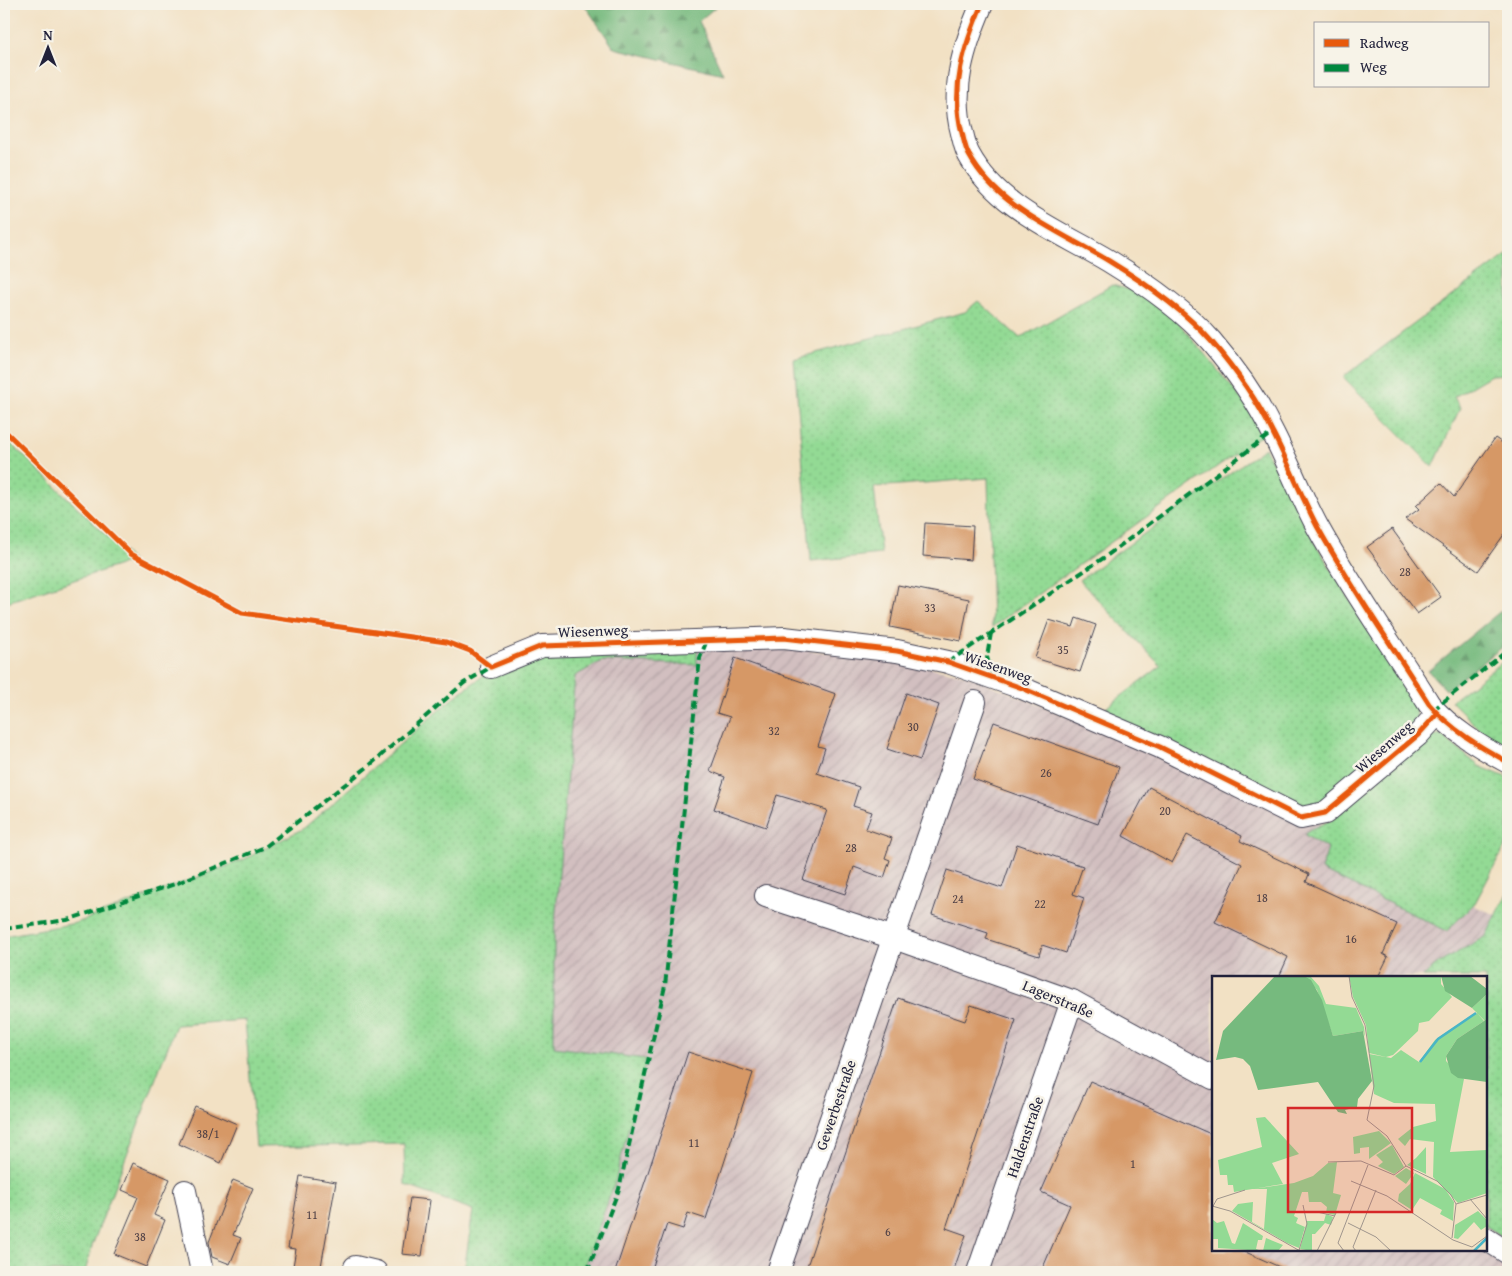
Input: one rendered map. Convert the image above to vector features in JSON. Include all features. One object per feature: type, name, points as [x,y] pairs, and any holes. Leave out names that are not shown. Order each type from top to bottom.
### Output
[{"type":"street","points":[[982,4],[964,52],[956,88],[959,122],[967,152],[986,183],[1016,207],[1110,262],[1163,297],[1210,340],[1249,390],[1273,432],[1316,525],[1428,704],[1437,714],[1482,748],[1508,762]]},
{"type":"street","name":"Wiesenweg","points":[[491,667],[542,646],[784,638],[897,651],[948,662],[1022,688],[1160,747],[1301,818],[1325,813],[1418,735],[1437,714]]},
{"type":"street","points":[[894,938],[975,702]]},
{"type":"street","name":"Lagerstraße","points":[[766,896],[894,938],[1072,1001],[1212,1077]]},
{"type":"street","name":"Gewerbestraße","points":[[778,1272],[894,938]]},
{"type":"street","name":"Haldenstraße","points":[[978,1272],[1072,1001]]},
{"type":"street","points":[[185,1191],[202,1272]]},
{"type":"street","points":[[1487,1241],[1508,1253]]},
{"type":"shaded area","points":[[746,643],[899,661],[966,675],[1296,811],[1477,907],[1508,920],[1508,1272],[582,1272],[615,1182],[646,1059],[554,1047],[554,935],[575,676],[602,661],[696,665],[697,644]]},
{"type":"green space","points":[[584,4],[719,4],[699,21],[723,74],[614,48]]},
{"type":"green space","points":[[1508,254],[1508,374],[1491,375],[1454,397],[1460,408],[1433,467],[1343,377]]},
{"type":"green space","points":[[1112,285],[1134,291],[1175,318],[1244,402],[1263,434],[992,627],[988,478],[874,487],[881,554],[811,561],[794,359],[965,312],[978,301],[1020,338]]},
{"type":"green space","points":[[4,437],[121,549],[132,561],[4,603]]},
{"type":"green space","points":[[1265,448],[1317,546],[1416,708],[1417,720],[1321,803],[1296,811],[1098,714],[1161,666],[1079,580]]},
{"type":"green space","points":[[1508,605],[1508,643],[1446,690],[1428,671]]},
{"type":"green space","points":[[697,644],[697,665],[602,661],[575,676],[554,935],[554,1047],[646,1059],[615,1182],[582,1272],[464,1272],[473,1210],[405,1185],[404,1144],[256,1147],[245,1020],[176,1025],[92,1246],[85,1272],[4,1272],[4,936],[76,923],[243,860],[304,828],[453,698],[487,673],[541,651]]},
{"type":"green space","points":[[1508,658],[1508,748],[1489,739],[1451,701]]},
{"type":"green space","points":[[1440,734],[1479,766],[1508,778],[1508,841],[1475,903],[1447,931],[1321,870],[1328,849],[1305,835],[1309,830],[1331,820],[1421,741]]},
{"type":"green space","points":[[1508,892],[1508,1240],[1487,1227],[1487,976],[1424,976],[1439,963],[1486,936]]},
{"type":"building","points":[[1495,438],[1508,447],[1508,529],[1478,571],[1405,519],[1419,509],[1416,506],[1441,483],[1454,497]]},
{"type":"building","points":[[925,523],[973,526],[971,560],[923,556]]},
{"type":"building","points":[[1392,529],[1441,597],[1417,614],[1367,547]]},
{"type":"building","points":[[898,585],[969,599],[961,641],[890,627]]},
{"type":"building","points":[[1076,618],[1096,625],[1080,672],[1035,658],[1049,620],[1073,627]]},
{"type":"building","points":[[735,658],[836,694],[818,746],[825,748],[817,773],[859,787],[853,806],[872,812],[866,829],[892,838],[885,858],[890,860],[884,878],[854,867],[845,894],[803,880],[827,810],[777,795],[766,827],[714,809],[725,777],[710,771],[730,717],[717,713]]},
{"type":"building","points":[[906,693],[939,705],[920,760],[887,749]]},
{"type":"building","points":[[994,722],[1119,767],[1098,824],[973,779]]},
{"type":"building","points":[[1149,787],[1242,836],[1240,841],[1309,874],[1306,882],[1397,924],[1383,954],[1388,957],[1378,976],[1279,976],[1288,957],[1215,922],[1242,864],[1187,835],[1172,863],[1123,836]]},
{"type":"building","points":[[1017,844],[1083,866],[1073,894],[1084,898],[1066,953],[1042,945],[1039,956],[986,939],[988,933],[932,915],[947,870],[1002,888]]},
{"type":"building","points":[[898,998],[965,1021],[971,1005],[1016,1020],[946,1228],[966,1235],[953,1272],[805,1272]]},
{"type":"building","points":[[688,1052],[753,1073],[706,1219],[688,1213],[683,1229],[667,1224],[651,1272],[615,1272]]},
{"type":"building","points":[[1090,1081],[1212,1135],[1212,1251],[1243,1251],[1291,1272],[1041,1272],[1070,1205],[1041,1192]]},
{"type":"building","points":[[195,1106],[237,1124],[221,1163],[179,1144]]},
{"type":"building","points":[[133,1163],[170,1179],[154,1215],[165,1220],[146,1267],[114,1254],[138,1197],[122,1190]]},
{"type":"building","points":[[300,1176],[336,1182],[320,1272],[292,1272],[296,1249],[288,1248]]},
{"type":"building","points":[[233,1180],[253,1188],[233,1235],[241,1238],[230,1264],[212,1257],[209,1242]]},
{"type":"building","points":[[410,1198],[430,1200],[422,1256],[402,1254]]},
{"type":"marked path","points":[[948,662],[1105,557],[1273,432]]},
{"type":"marked path","points":[[991,633],[987,657],[993,678]]},
{"type":"marked path","points":[[587,1272],[619,1189],[665,986],[700,658],[707,640]]},
{"type":"marked path","points":[[1433,710],[1508,650]]},
{"type":"marked path","points":[[4,929],[67,920],[175,884],[265,847],[370,765],[464,683],[491,667],[488,664]]},
{"type":"cycle path","points":[[982,4],[965,51],[958,83],[959,116],[962,133],[969,155],[981,174],[996,190],[1031,217],[1109,261],[1150,288],[1176,307],[1211,341],[1253,397],[1267,421],[1311,515],[1330,549],[1429,704],[1446,722],[1466,737],[1508,762]]},
{"type":"cycle path","points":[[4,430],[131,554],[242,613],[446,642],[470,651],[491,667],[542,646],[784,638],[897,651],[948,662],[1022,688],[1160,747],[1301,818],[1325,813],[1418,735],[1437,714]]}]
